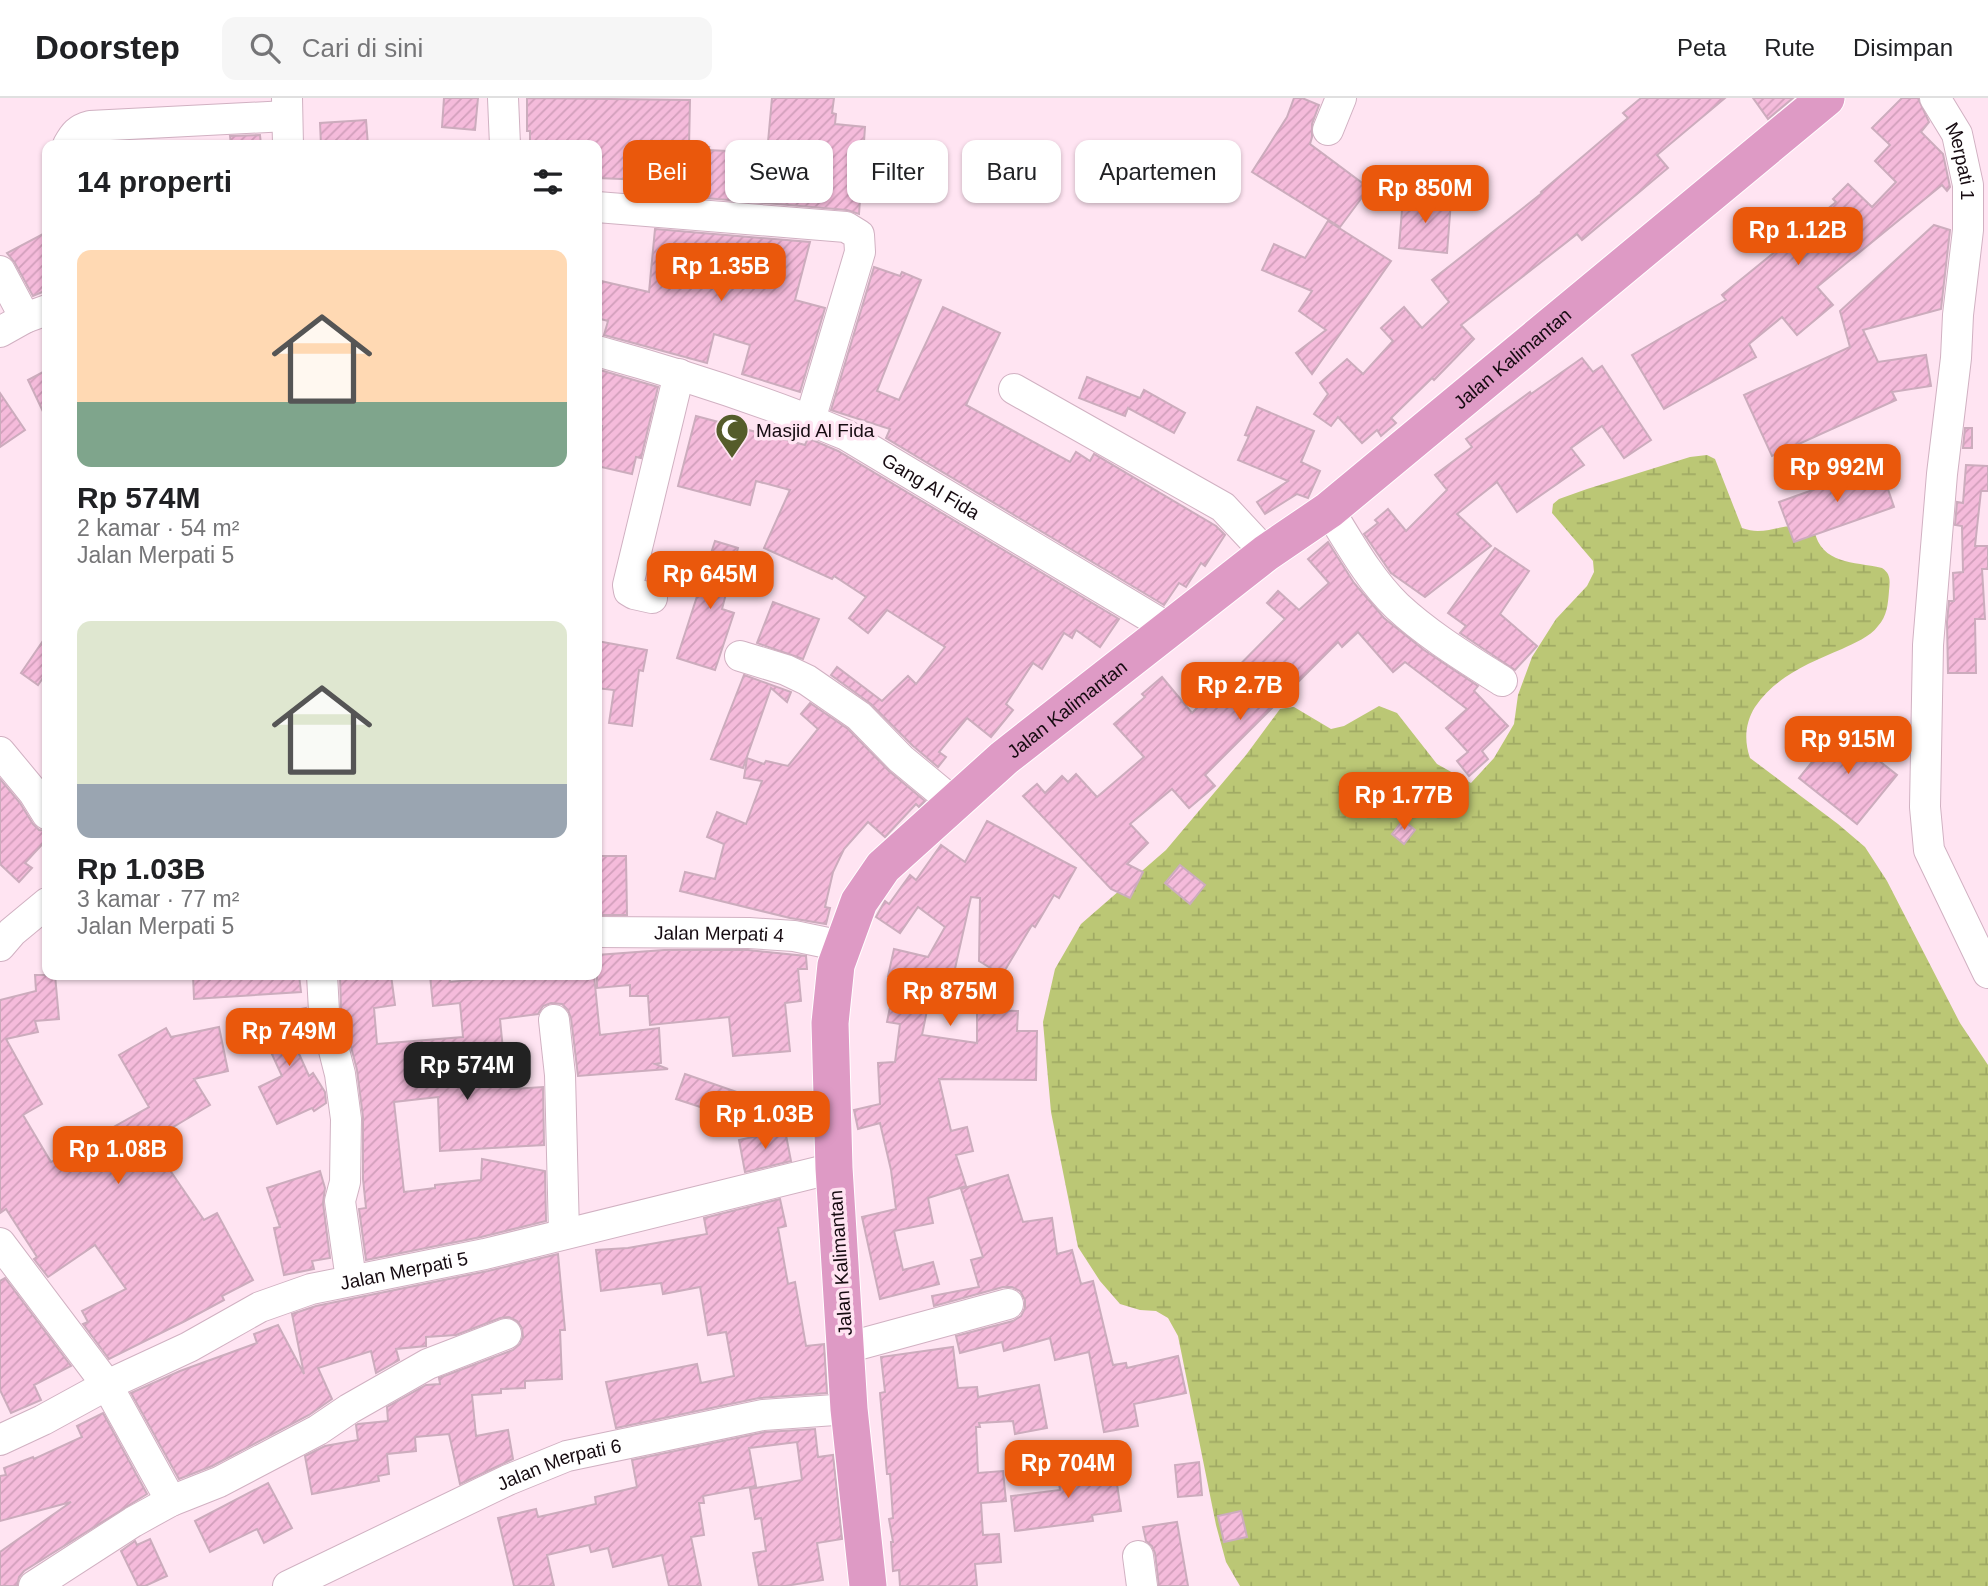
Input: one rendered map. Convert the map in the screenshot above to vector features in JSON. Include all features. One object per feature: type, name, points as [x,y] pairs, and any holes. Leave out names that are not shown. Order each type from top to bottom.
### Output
[{"type":"main road","name":"Jalan Kalimantan","points":[[868,1586],[849,1409],[834,1168],[830,1023],[836,965],[859,902],[883,867],[1004,758],[1266,553],[1328,510],[1826,98]]},
{"type":"street","points":[[503,98],[505,140]]},
{"type":"street","points":[[1328,130],[1340,98]]},
{"type":"street","name":"Merpati 1","points":[[1935,98],[1957,134],[1968,185],[1968,230],[1942,474],[1928,645],[1925,807],[1929,850],[1988,973]]},
{"type":"street","points":[[71,140],[81,128],[90,126],[287,120]]},
{"type":"street","points":[[602,207],[846,227],[859,235],[860,252],[810,420]]},
{"type":"street","points":[[0,271],[24,320]]},
{"type":"street","name":"Gang Al Fida","points":[[602,352],[680,374],[810,420],[865,446],[1170,629]]},
{"type":"street","points":[[652,598],[634,594],[629,591],[628,585],[680,374]]},
{"type":"street","points":[[1014,389],[1223,507],[1266,553]]},
{"type":"street","points":[[1328,510],[1371,575],[1396,605],[1439,640],[1502,681]]},
{"type":"street","points":[[740,656],[786,670],[807,680],[859,716],[901,759],[953,802]]},
{"type":"street","points":[[0,752],[42,806]]},
{"type":"street","points":[[0,946],[42,908]]},
{"type":"street","name":"Jalan Merpati 4","points":[[602,932],[749,933],[794,936],[842,946]]},
{"type":"street","points":[[322,980],[324,1011],[340,1074],[346,1119],[345,1182],[340,1201],[351,1280]]},
{"type":"street","points":[[554,1020],[560,1075],[564,1233]]},
{"type":"street","name":"Jalan Merpati 5","points":[[0,1440],[107,1385],[189,1347],[260,1307],[311,1289],[485,1254],[834,1168]]},
{"type":"street","points":[[0,1243],[107,1385],[171,1501]]},
{"type":"street","points":[[846,1348],[1008,1304]]},
{"type":"street","points":[[34,1586],[97,1544],[171,1501],[219,1482],[318,1430],[428,1364],[506,1334]]},
{"type":"street","name":"Jalan Merpati 6","points":[[288,1586],[508,1480],[567,1455],[763,1415],[849,1409]]},
{"type":"street","points":[[1138,1556],[1142,1586]]},
{"type":"green space","points":[[1707,455],[1715,459],[1742,528],[1760,531],[1794,526],[1814,530],[1818,541],[1831,556],[1882,568],[1889,578],[1886,610],[1878,626],[1862,639],[1806,665],[1783,679],[1763,696],[1747,726],[1747,745],[1750,758],[1865,847],[1887,881],[1960,1023],[1988,1065],[1988,1586],[1240,1586],[1226,1562],[1216,1525],[1178,1336],[1168,1318],[1156,1311],[1120,1304],[1100,1281],[1078,1247],[1051,1112],[1043,1022],[1055,969],[1081,924],[1166,850],[1246,755],[1280,709],[1294,707],[1331,729],[1344,726],[1379,706],[1397,713],[1437,764],[1471,783],[1494,758],[1514,724],[1518,695],[1532,657],[1556,619],[1587,586],[1594,572],[1593,561],[1552,513],[1553,504],[1559,499],[1587,489],[1690,457]]},
{"type":"building","points":[[444,98],[478,98],[475,130],[442,127]]},
{"type":"building","points":[[527,98],[690,100],[689,140],[623,140],[623,179],[602,178],[602,140],[530,140],[530,131],[527,131]]},
{"type":"building","points":[[772,98],[834,98],[832,113],[836,114],[835,124],[865,127],[864,140],[847,140],[847,203],[860,203],[859,214],[847,210],[765,203],[833,203],[833,140],[768,140]]},
{"type":"building","points":[[1294,98],[1302,98],[1319,105],[1312,124],[1310,144],[1369,188],[1340,227],[1252,172],[1287,117]]},
{"type":"building","points":[[1641,98],[1725,98],[1657,155],[1668,168],[1582,240],[1577,234],[1461,325],[1474,339],[1434,380],[1432,378],[1391,418],[1396,423],[1381,436],[1377,430],[1362,443],[1338,417],[1331,426],[1314,414],[1328,394],[1320,383],[1347,359],[1363,374],[1393,341],[1381,328],[1404,307],[1422,328],[1449,302],[1432,280],[1542,193],[1628,118],[1623,113]]},
{"type":"building","points":[[1753,98],[1793,98],[1768,119]]},
{"type":"building","points":[[1902,98],[1918,98],[1929,122],[1921,132],[1943,154],[1950,187],[1947,191],[1942,185],[1817,287],[1833,305],[1797,335],[1782,317],[1749,344],[1756,357],[1664,409],[1632,355],[1726,300],[1722,295],[1836,202],[1833,199],[1848,184],[1872,207],[1896,182],[1875,161],[1890,145],[1872,128]]},
{"type":"building","points":[[366,120],[368,140],[321,140],[320,123]]},
{"type":"building","points":[[260,135],[260,140],[230,140],[230,136]]},
{"type":"building","points":[[711,150],[725,151],[725,200],[711,198]]},
{"type":"building","points":[[1403,197],[1451,201],[1447,253],[1399,248]]},
{"type":"building","points":[[1328,221],[1391,261],[1312,374],[1296,353],[1326,330],[1299,311],[1312,291],[1262,270],[1274,244],[1305,258]]},
{"type":"building","points":[[1934,225],[1950,230],[1941,309],[1863,330],[1878,362],[1926,355],[1931,386],[1892,392],[1896,400],[1772,456],[1744,395],[1850,347],[1840,311]]},
{"type":"building","points":[[655,229],[810,242],[795,300],[825,308],[800,392],[742,374],[750,345],[714,334],[707,363],[604,335],[608,321],[602,319],[602,281],[649,292]]},
{"type":"building","points":[[42,235],[42,292],[33,296],[7,253]]},
{"type":"building","points":[[874,267],[900,276],[902,272],[921,280],[877,391],[899,400],[943,307],[1000,333],[966,405],[1070,462],[1076,452],[1090,461],[1094,454],[1216,526],[1225,535],[1205,566],[1201,563],[1186,587],[1179,583],[1164,605],[886,438],[890,429],[831,410]]},
{"type":"building","points":[[1582,358],[1593,372],[1602,366],[1651,440],[1624,458],[1602,426],[1571,448],[1584,465],[1517,512],[1497,482],[1457,514],[1491,546],[1425,597],[1391,573],[1364,534],[1378,523],[1375,520],[1388,509],[1406,531],[1447,490],[1435,475],[1472,447],[1466,439]]},
{"type":"building","points":[[602,371],[658,387],[641,458],[636,457],[632,474],[602,467]]},
{"type":"building","points":[[42,373],[42,409],[28,380]]},
{"type":"building","points":[[1087,377],[1140,398],[1144,390],[1185,413],[1174,433],[1128,408],[1125,416],[1079,398]]},
{"type":"building","points":[[0,393],[25,430],[0,447]]},
{"type":"building","points":[[1257,407],[1314,431],[1301,462],[1320,471],[1308,498],[1297,494],[1265,514],[1257,502],[1288,481],[1238,460],[1249,436],[1245,435]]},
{"type":"building","points":[[696,416],[805,445],[808,438],[838,451],[1119,619],[1100,647],[1076,630],[1072,638],[1064,633],[1042,669],[1033,663],[1006,704],[1013,710],[991,737],[967,718],[939,752],[946,757],[938,767],[871,704],[831,675],[837,667],[882,701],[908,676],[916,684],[945,647],[887,610],[868,633],[849,618],[866,597],[834,576],[832,579],[764,548],[790,490],[756,481],[750,505],[678,486]]},
{"type":"building","points":[[1965,428],[1972,428],[1972,448],[1963,448]]},
{"type":"building","points":[[1966,465],[1988,466],[1988,491],[1981,491],[1975,546],[1988,546],[1988,569],[1982,569],[1985,619],[1975,619],[1976,673],[1948,673],[1947,622],[1949,601],[1954,601],[1953,573],[1963,572],[1962,526],[1955,525],[1957,502],[1963,503]]},
{"type":"building","points":[[1880,466],[1894,507],[1794,542],[1779,502]]},
{"type":"building","points":[[715,541],[738,548],[722,609],[734,613],[715,670],[677,658]]},
{"type":"building","points":[[1328,542],[1354,583],[1384,618],[1424,650],[1478,686],[1474,691],[1508,726],[1482,751],[1488,759],[1469,776],[1457,761],[1468,752],[1446,728],[1467,709],[1405,662],[1393,672],[1358,632],[1342,647],[1338,642],[1205,775],[1215,786],[1189,808],[1172,789],[1130,824],[1148,843],[1127,864],[1143,872],[1130,898],[1111,889],[1023,796],[1037,784],[1045,793],[1062,776],[1068,782],[1076,774],[1097,797],[1144,757],[1114,724],[1145,697],[1142,694],[1162,677],[1192,713],[1285,619],[1267,603],[1278,591],[1299,610],[1329,583],[1308,559]]},
{"type":"building","points":[[1495,548],[1529,571],[1500,614],[1537,646],[1515,670],[1460,633],[1466,626],[1448,613]]},
{"type":"building","points":[[773,602],[819,619],[803,659],[757,643]]},
{"type":"building","points":[[42,642],[42,679],[38,685],[21,673]]},
{"type":"building","points":[[602,642],[647,650],[643,671],[639,670],[632,726],[609,723],[614,690],[602,689]]},
{"type":"building","points":[[744,675],[791,692],[787,702],[771,688],[743,768],[711,759]]},
{"type":"building","points":[[810,703],[848,729],[889,771],[925,801],[919,807],[916,804],[885,837],[868,822],[844,849],[833,872],[825,907],[830,908],[826,924],[680,891],[685,872],[715,879],[724,844],[707,837],[717,812],[746,824],[762,781],[744,778],[747,758],[764,764],[766,761],[788,766],[818,729],[801,714]]},
{"type":"building","points":[[1839,729],[1897,775],[1857,824],[1799,778]]},
{"type":"building","points":[[0,779],[33,824],[42,830],[42,844],[25,863],[32,868],[19,882],[0,864]]},
{"type":"building","points":[[1403,820],[1415,830],[1404,844],[1392,834]]},
{"type":"building","points":[[987,821],[1076,868],[1059,898],[1054,895],[1035,927],[1032,925],[1002,975],[979,961],[980,898],[971,897],[950,991],[932,986],[922,1035],[977,1043],[977,1010],[1018,1011],[1017,1031],[1037,1031],[1036,1080],[939,1079],[951,1131],[967,1127],[973,1151],[956,1155],[966,1186],[928,1198],[933,1223],[894,1231],[903,1270],[933,1262],[939,1284],[880,1299],[862,1217],[896,1209],[891,1170],[880,1123],[858,1129],[854,1110],[880,1104],[878,1063],[895,1062],[900,1024],[887,1022],[896,978],[888,976],[894,949],[928,957],[945,927],[918,907],[900,933],[876,917],[885,901],[889,904],[910,875],[916,880],[941,845],[965,862]]},
{"type":"building","points":[[602,856],[626,856],[627,915],[602,915]]},
{"type":"building","points":[[1180,865],[1205,885],[1190,904],[1165,883]]},
{"type":"building","points":[[664,950],[748,950],[806,956],[807,969],[798,969],[801,1001],[785,1003],[790,1051],[733,1056],[729,1017],[650,1025],[648,996],[630,996],[630,985],[597,988],[597,980],[602,980],[602,955]]},
{"type":"building","points":[[35,975],[42,975],[42,980],[55,980],[59,1019],[35,1021],[38,1032],[6,1039],[42,1104],[23,1115],[51,1162],[67,1152],[69,1156],[149,1107],[119,1055],[166,1028],[171,1037],[219,1027],[228,1071],[194,1079],[210,1105],[150,1141],[204,1220],[217,1213],[253,1280],[222,1296],[224,1300],[109,1359],[83,1324],[88,1322],[82,1311],[126,1289],[95,1245],[48,1277],[34,1259],[37,1257],[6,1209],[0,1213],[0,1000],[36,991]]},
{"type":"building","points":[[193,980],[300,980],[301,992],[194,999]]},
{"type":"building","points":[[340,980],[392,980],[395,1005],[374,1008],[377,1044],[463,1037],[460,1003],[433,1006],[430,980],[594,980],[600,1035],[659,1028],[661,1063],[655,1064],[668,1069],[578,1076],[571,1018],[562,1004],[551,1003],[543,1006],[538,1014],[500,1019],[503,1050],[509,1049],[512,1089],[543,1087],[544,1145],[440,1151],[438,1097],[394,1102],[404,1192],[435,1188],[435,1185],[481,1180],[482,1159],[545,1171],[546,1221],[366,1260],[359,1209],[366,1208],[363,1117],[357,1070],[341,1008]]},
{"type":"building","points":[[306,1008],[311,1030],[290,1034],[309,1076],[313,1073],[325,1092],[326,1103],[314,1111],[312,1108],[277,1124],[259,1087],[282,1076],[265,1039],[262,1039],[258,1018]]},
{"type":"building","points":[[685,1074],[740,1093],[731,1117],[676,1099]]},
{"type":"building","points":[[785,1130],[791,1161],[745,1172],[739,1140]]},
{"type":"building","points":[[320,1171],[325,1188],[323,1203],[330,1258],[312,1261],[314,1269],[284,1275],[274,1228],[280,1227],[267,1188]]},
{"type":"building","points":[[1008,1175],[1023,1222],[1052,1218],[1057,1254],[1072,1250],[1081,1284],[1093,1281],[1113,1365],[1126,1363],[1127,1368],[1178,1356],[1186,1393],[1134,1404],[1138,1426],[1104,1432],[1089,1352],[1055,1360],[1050,1338],[1004,1351],[1002,1342],[960,1353],[956,1336],[1013,1321],[1021,1316],[1025,1300],[1020,1291],[1003,1287],[934,1306],[932,1296],[979,1287],[971,1260],[983,1257],[961,1189]]},
{"type":"building","points":[[780,1199],[786,1226],[778,1228],[788,1284],[795,1282],[806,1346],[824,1344],[827,1393],[759,1398],[616,1428],[606,1382],[697,1364],[701,1383],[734,1376],[726,1332],[708,1335],[700,1287],[663,1294],[661,1283],[601,1291],[596,1250],[628,1248],[707,1234],[704,1218]]},
{"type":"building","points":[[558,1254],[565,1330],[560,1330],[562,1379],[525,1381],[525,1388],[501,1389],[501,1393],[472,1395],[476,1436],[508,1430],[513,1459],[460,1484],[449,1434],[415,1437],[416,1451],[387,1454],[389,1474],[378,1476],[379,1481],[312,1494],[305,1456],[325,1446],[358,1440],[356,1425],[388,1421],[387,1407],[426,1385],[440,1384],[439,1378],[513,1350],[523,1337],[522,1328],[517,1321],[509,1317],[456,1335],[426,1337],[426,1346],[396,1349],[399,1360],[376,1373],[371,1351],[318,1368],[332,1399],[309,1415],[212,1466],[179,1479],[131,1393],[180,1371],[257,1343],[254,1334],[278,1325],[304,1374],[292,1314],[316,1306]]},
{"type":"building","points":[[5,1278],[71,1366],[34,1385],[41,1400],[11,1413],[0,1390],[0,1281]]},
{"type":"building","points":[[953,1347],[958,1388],[977,1387],[978,1397],[1039,1385],[1047,1428],[1015,1434],[1013,1421],[979,1423],[980,1427],[976,1427],[978,1473],[1003,1471],[1006,1501],[981,1503],[983,1535],[999,1534],[1001,1562],[975,1564],[977,1586],[900,1586],[899,1570],[893,1571],[893,1542],[889,1519],[893,1518],[890,1474],[887,1474],[880,1393],[885,1392],[881,1357]]},
{"type":"building","points":[[103,1413],[147,1494],[24,1571],[17,1586],[0,1586],[0,1552],[71,1502],[0,1521],[0,1476],[6,1475],[4,1468],[33,1457],[34,1459],[82,1437],[77,1426]]},
{"type":"building","points":[[815,1429],[818,1457],[833,1455],[842,1539],[817,1543],[823,1580],[785,1586],[759,1586],[753,1553],[766,1551],[761,1518],[755,1519],[750,1489],[802,1480],[797,1442],[749,1448],[756,1486],[703,1496],[704,1503],[699,1503],[704,1535],[691,1537],[701,1586],[669,1586],[662,1555],[613,1567],[608,1548],[591,1552],[589,1545],[547,1555],[554,1586],[514,1586],[498,1518],[536,1509],[538,1517],[596,1504],[595,1497],[637,1487],[632,1460],[765,1432]]},
{"type":"building","points":[[1199,1462],[1202,1495],[1178,1497],[1175,1465]]},
{"type":"building","points":[[1086,1465],[1087,1475],[1115,1471],[1121,1511],[1092,1515],[1093,1521],[1015,1531],[1011,1496],[1060,1490],[1057,1469]]},
{"type":"building","points":[[268,1483],[292,1528],[264,1543],[257,1529],[210,1552],[195,1521]]},
{"type":"building","points":[[1241,1511],[1247,1537],[1224,1542],[1218,1516]]},
{"type":"building","points":[[1177,1522],[1188,1586],[1159,1586],[1155,1553],[1146,1541],[1143,1527]]},
{"type":"building","points":[[150,1539],[167,1576],[145,1586],[138,1586],[121,1551],[135,1541],[137,1545]]},
{"type":"place","name":"Masjid Al Fida","points":[[732,460]]}]
